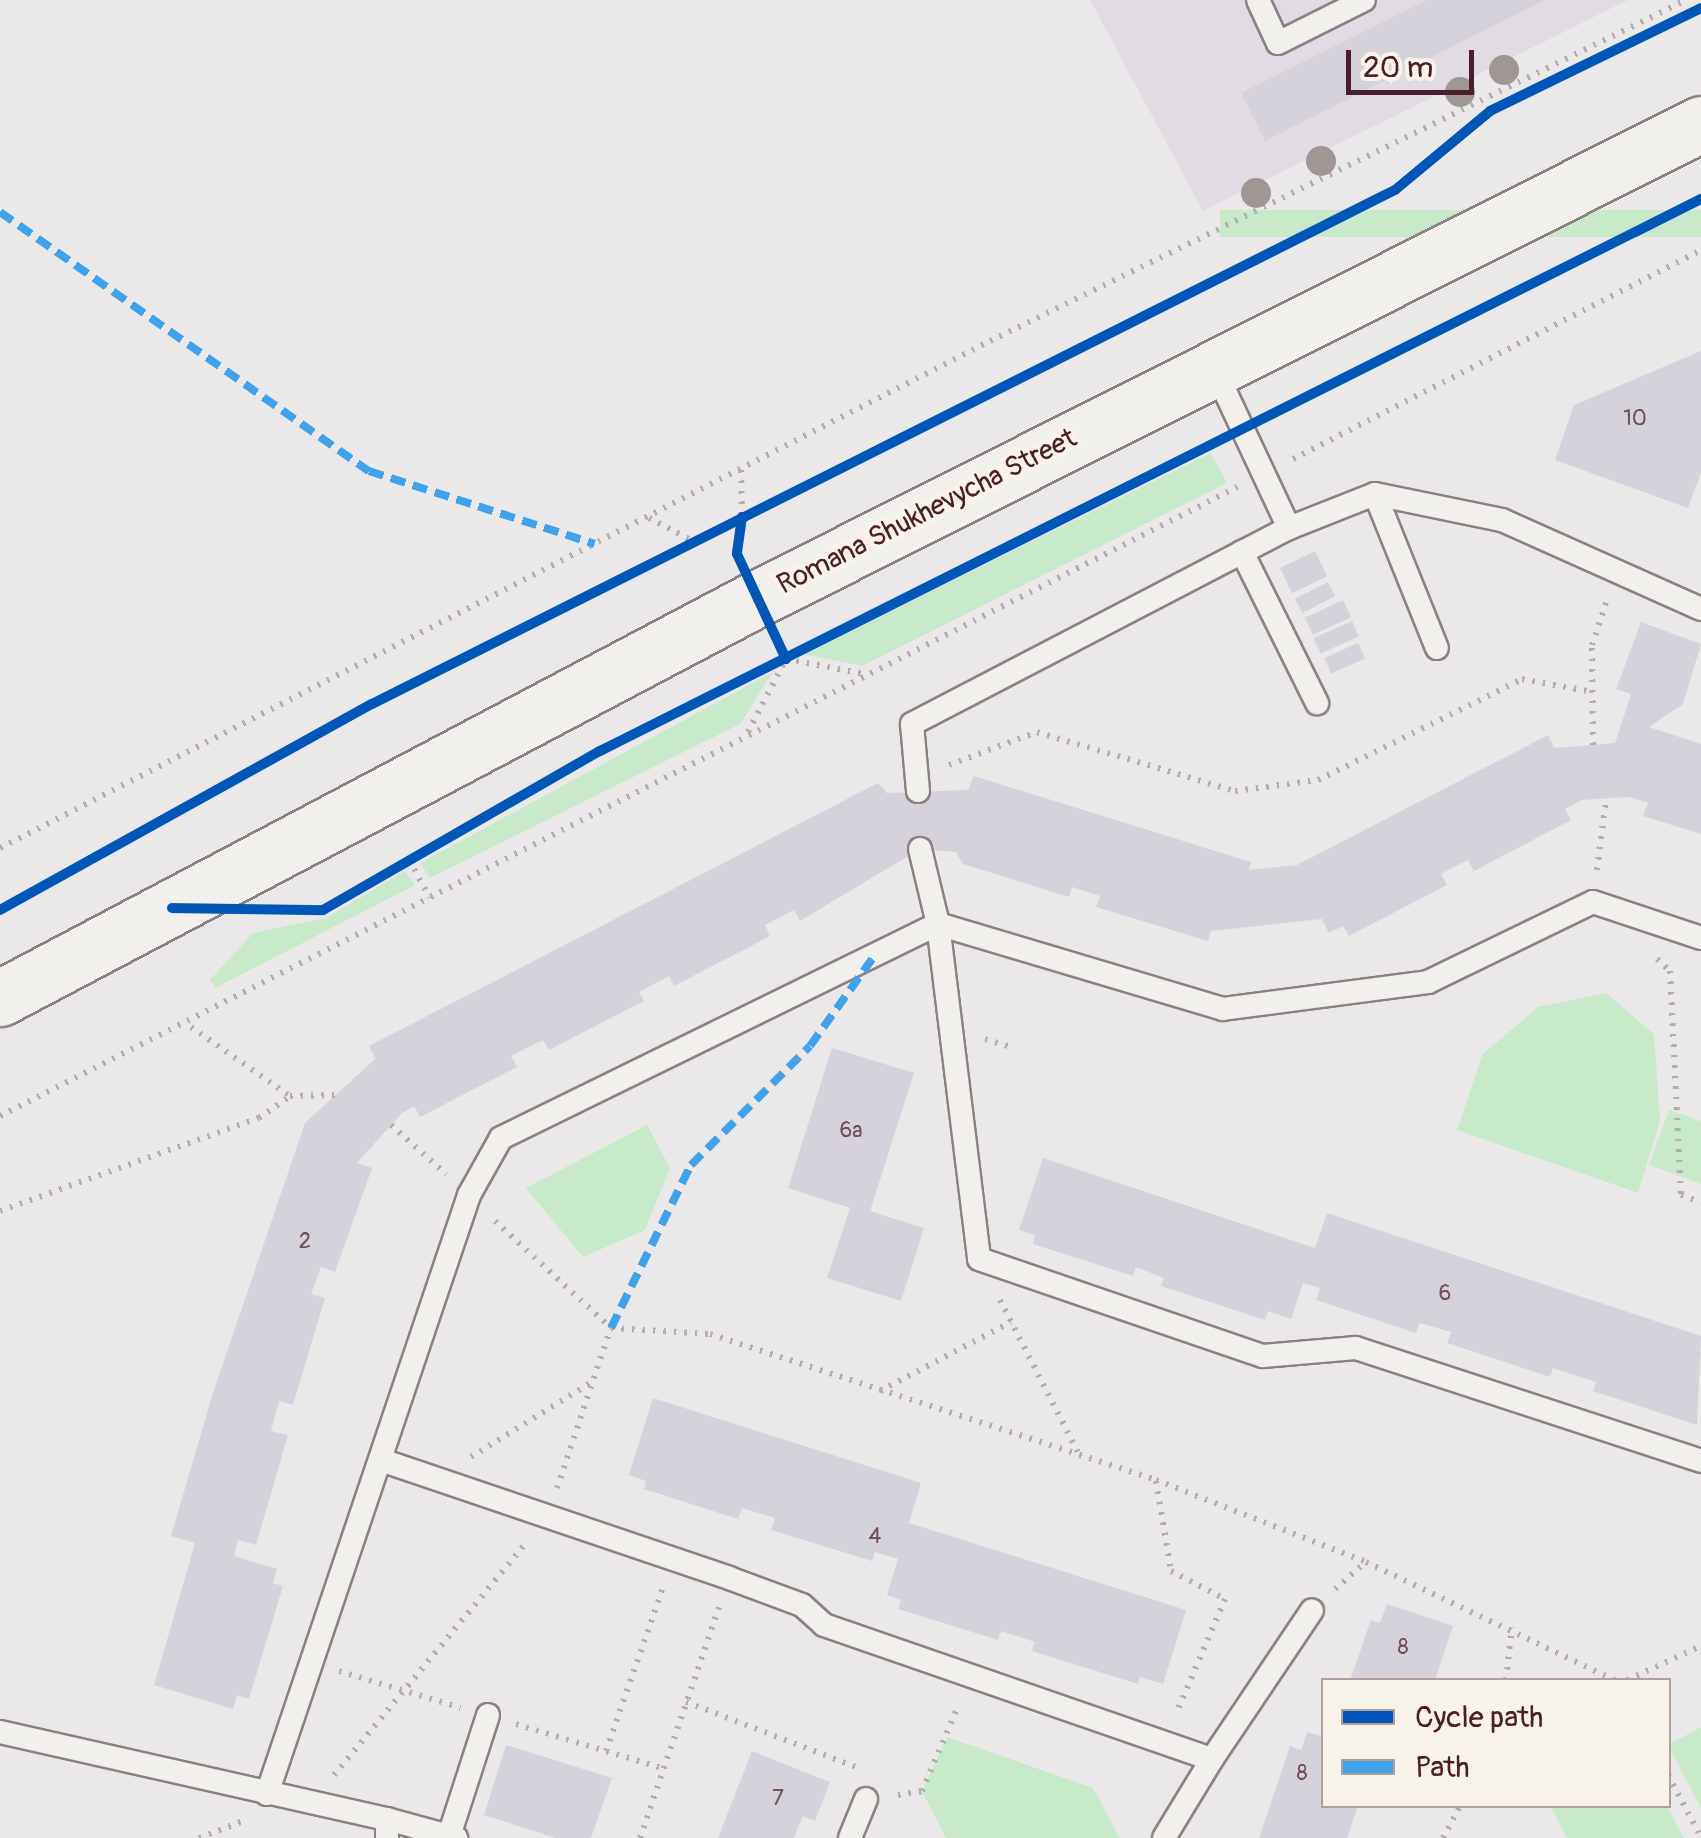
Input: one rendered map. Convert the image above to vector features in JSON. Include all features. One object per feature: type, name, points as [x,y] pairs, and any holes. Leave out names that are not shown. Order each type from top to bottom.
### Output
[{"type":"main road","name":"Romana Shukhevycha Street","points":[[0,998],[758,598],[1701,124]]},
{"type":"lane","points":[[1258,0],[1278,43],[1364,0]]},
{"type":"lane","points":[[1213,366],[1288,528]]},
{"type":"lane","points":[[1374,494],[1437,648]]},
{"type":"lane","points":[[918,784],[912,724],[1288,528],[1374,494],[1502,520],[1701,609]]},
{"type":"lane","points":[[1242,552],[1317,704]]},
{"type":"lane","points":[[920,849],[938,924],[978,1259],[1263,1356],[1356,1348],[1701,1461]]},
{"type":"lane","points":[[262,1805],[384,1461],[470,1195],[501,1138],[938,924],[1223,1009],[1428,982],[1592,902],[1701,938]]},
{"type":"lane","points":[[384,1461],[729,1578],[802,1605],[824,1624],[1212,1759]]},
{"type":"lane","points":[[1164,1838],[1312,1610]]},
{"type":"lane","points":[[0,1732],[262,1805],[310,1804],[387,1829],[453,1837],[488,1716]]},
{"type":"lane","points":[[850,1838],[866,1800]]},
{"type":"path","points":[[0,848],[742,470],[1686,0]]},
{"type":"path","points":[[1476,122],[1701,8]]},
{"type":"path","points":[[0,1116],[190,1027],[748,732],[1701,250]]},
{"type":"path","points":[[742,470],[737,554],[786,659]]},
{"type":"path","points":[[726,526],[760,508]]},
{"type":"path","points":[[649,518],[695,542]]},
{"type":"path","points":[[678,550],[710,534]]},
{"type":"path","points":[[1593,745],[1592,645],[1617,570]]},
{"type":"path","points":[[752,676],[820,642]]},
{"type":"path","points":[[786,659],[866,674]]},
{"type":"path","points":[[748,732],[786,659]]},
{"type":"path","points":[[918,784],[1037,732],[1252,789],[1318,780],[1522,679],[1592,692]]},
{"type":"path","points":[[1606,799],[1592,902],[1670,971],[1681,1196],[1701,1202]]},
{"type":"path","points":[[392,870],[426,850]]},
{"type":"path","points":[[409,860],[430,898]]},
{"type":"path","points":[[190,1027],[290,1096]]},
{"type":"path","points":[[0,1211],[259,1118],[290,1096],[336,1095]]},
{"type":"path","points":[[391,1125],[611,1328],[710,1334],[1082,1460],[1156,1480],[1512,1627],[1610,1678]]},
{"type":"path","points":[[978,1259],[1082,1460]]},
{"type":"path","points":[[879,1391],[1012,1322]]},
{"type":"path","points":[[310,1804],[547,1518],[611,1328]]},
{"type":"path","points":[[435,1479],[593,1381]]},
{"type":"path","points":[[1156,1480],[1171,1571],[1226,1599],[1164,1743]]},
{"type":"path","points":[[606,1752],[672,1559]]},
{"type":"path","points":[[640,1838],[729,1578]]},
{"type":"path","points":[[1506,1678],[1512,1627]]},
{"type":"path","points":[[1631,1678],[1701,1646]]},
{"type":"path","points":[[922,1791],[970,1676]]},
{"type":"path","points":[[686,1702],[861,1766],[866,1800]]},
{"type":"path","points":[[1671,1781],[1701,1837]]},
{"type":"path","points":[[199,1838],[262,1805]]},
{"type":"path","points":[[1443,1838],[1459,1808]]},
{"type":"shaded area","points":[[1090,0],[1628,0],[1203,211]]},
{"type":"green space","points":[[1220,210],[1701,210],[1701,237],[1220,237]]},
{"type":"green space","points":[[1211,453],[1227,483],[862,666],[804,654]]},
{"type":"green space","points":[[773,672],[740,724],[430,878],[420,863]]},
{"type":"green space","points":[[405,871],[415,885],[215,988],[210,980],[253,933],[326,918]]},
{"type":"green space","points":[[1606,993],[1654,1034],[1660,1121],[1638,1193],[1457,1130],[1482,1055],[1538,1007]]},
{"type":"green space","points":[[1669,1110],[1701,1121],[1701,1184],[1649,1165]]},
{"type":"green space","points":[[647,1125],[670,1168],[645,1230],[583,1257],[526,1188]]},
{"type":"green space","points":[[1701,1727],[1701,1808],[1671,1751],[1671,1743]]},
{"type":"green space","points":[[947,1737],[1093,1788],[1120,1838],[946,1838],[922,1791]]},
{"type":"green space","points":[[1551,1808],[1668,1808],[1684,1838],[1567,1838]]},
{"type":"building","points":[[1427,0],[1545,0],[1265,141],[1241,93]]},
{"type":"building","points":[[1701,351],[1701,472],[1688,508],[1555,460],[1574,405]]},
{"type":"building","points":[[1315,551],[1327,576],[1292,593],[1280,568]]},
{"type":"building","points":[[1328,582],[1335,596],[1302,613],[1295,599]]},
{"type":"building","points":[[1343,600],[1351,617],[1313,635],[1305,618]]},
{"type":"building","points":[[1352,621],[1359,637],[1321,654],[1314,638]]},
{"type":"building","points":[[1641,622],[1701,644],[1683,704],[1649,727],[1701,744],[1701,834],[1643,816],[1648,803],[1629,797],[1582,800],[1565,809],[1571,820],[1474,871],[1468,860],[1441,874],[1447,885],[1349,936],[1343,926],[1329,933],[1322,919],[1211,931],[1208,941],[1096,907],[1100,896],[1072,887],[1069,897],[963,864],[956,852],[920,849],[800,921],[794,910],[765,925],[770,936],[674,986],[669,976],[639,992],[644,1001],[549,1050],[543,1040],[511,1056],[517,1067],[420,1117],[414,1106],[402,1113],[357,1163],[372,1168],[335,1272],[321,1267],[311,1294],[325,1298],[293,1405],[279,1401],[271,1431],[288,1435],[256,1545],[238,1540],[234,1556],[277,1569],[273,1583],[283,1586],[249,1699],[237,1695],[233,1709],[154,1685],[195,1543],[171,1536],[212,1396],[305,1123],[375,1059],[369,1046],[878,783],[887,793],[968,790],[974,776],[1251,862],[1249,870],[1297,865],[1548,735],[1554,748],[1615,743],[1631,694],[1616,689]]},
{"type":"building","points":[[1358,643],[1365,659],[1331,674],[1324,658]]},
{"type":"building","points":[[832,1048],[914,1073],[870,1211],[924,1228],[901,1301],[827,1278],[850,1208],[788,1188]]},
{"type":"building","points":[[1043,1158],[1315,1248],[1327,1213],[1701,1336],[1697,1425],[1593,1391],[1596,1382],[1553,1368],[1550,1377],[1447,1343],[1451,1332],[1420,1323],[1416,1333],[1316,1300],[1320,1288],[1303,1283],[1291,1319],[1268,1311],[1265,1320],[1161,1286],[1164,1278],[1136,1267],[1133,1276],[1033,1244],[1035,1235],[1019,1230]]},
{"type":"building","points":[[653,1398],[921,1483],[909,1523],[1186,1610],[1163,1684],[1140,1677],[1138,1684],[1032,1651],[1035,1642],[1001,1631],[998,1640],[898,1609],[901,1600],[887,1595],[898,1559],[875,1552],[872,1561],[771,1530],[775,1518],[742,1508],[738,1519],[644,1489],[646,1481],[629,1475]]},
{"type":"building","points":[[1387,1604],[1453,1626],[1436,1678],[1351,1678],[1371,1620],[1380,1623]]},
{"type":"building","points":[[1307,1732],[1321,1736],[1321,1808],[1357,1808],[1347,1838],[1259,1838],[1290,1746],[1301,1750]]},
{"type":"building","points":[[506,1745],[612,1778],[591,1838],[556,1838],[484,1815]]},
{"type":"building","points":[[752,1751],[830,1782],[815,1821],[803,1816],[794,1838],[718,1838]]},
{"type":"marked path","points":[[0,212],[369,471],[595,544]]},
{"type":"marked path","points":[[611,1328],[691,1165],[810,1046],[875,955]]},
{"type":"cycle path","points":[[0,910],[372,704],[1395,190],[1490,111],[1701,8]]},
{"type":"cycle path","points":[[172,908],[323,910],[600,751],[1701,199]]},
{"type":"cycle path","points":[[742,517],[737,554],[786,659]]}]
